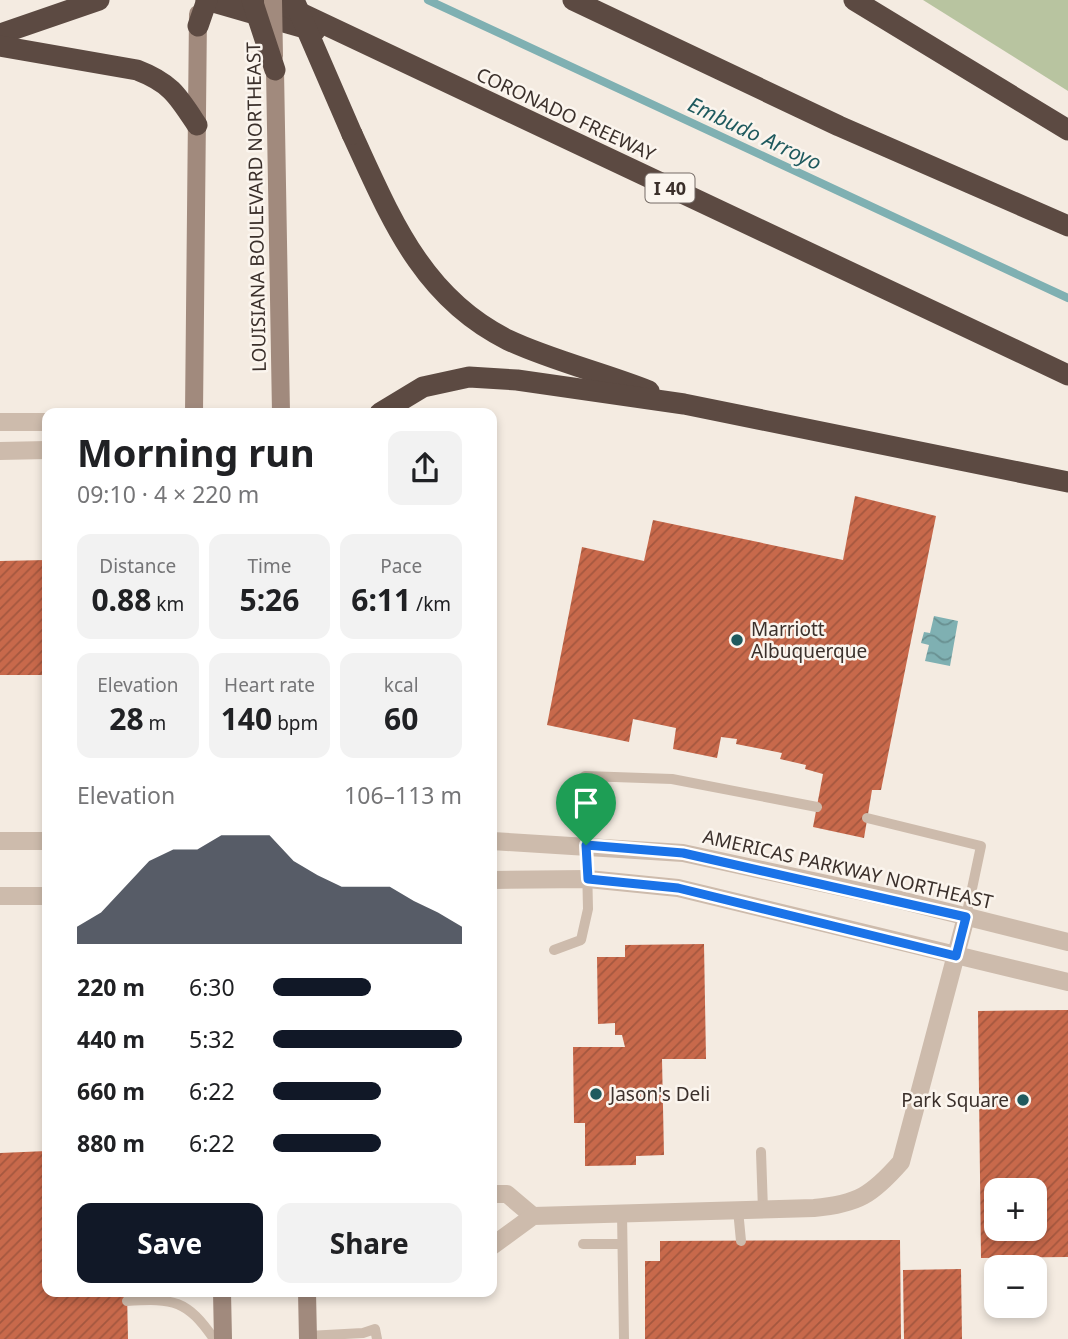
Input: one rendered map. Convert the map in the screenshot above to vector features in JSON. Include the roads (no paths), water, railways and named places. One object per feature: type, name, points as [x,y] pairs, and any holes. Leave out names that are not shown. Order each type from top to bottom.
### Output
[{"type":"highway","points":[[198,26],[206,0],[374,48]]},
{"type":"highway","points":[[253,0],[275,70]]},
{"type":"highway","name":"CORONADO FREEWAY","points":[[273,0],[1068,375]]},
{"type":"highway","points":[[294,0],[352,134],[408,248],[437,289],[469,315],[506,339],[684,404]]},
{"type":"highway","points":[[573,0],[839,125],[1068,226]]},
{"type":"highway","points":[[854,0],[1068,130]]},
{"type":"highway","points":[[0,34],[90,4]]},
{"type":"highway","points":[[0,46],[154,76],[174,89],[197,125]]},
{"type":"highway","points":[[388,408],[424,387],[469,377],[517,380],[684,404],[1068,482]]},
{"type":"main road","points":[[194,408],[198,0]]},
{"type":"main road","name":"LOUISIANA BOULEVARD NORTHEAST","points":[[273,0],[281,408]]},
{"type":"main road","points":[[222,1297],[223,1339]]},
{"type":"main road","points":[[307,1297],[308,1337]]},
{"type":"street","points":[[0,422],[42,422]]},
{"type":"street","points":[[0,451],[42,450]]},
{"type":"street","points":[[0,841],[42,841]]},
{"type":"street","name":"AMERICAS PARKWAY NORTHEAST","points":[[497,841],[683,853],[1068,942]]},
{"type":"street","points":[[497,880],[588,879],[678,888],[1068,982]]},
{"type":"street","points":[[0,896],[42,895]]},
{"type":"street","points":[[497,1243],[533,1216],[814,1208],[847,1205],[876,1190],[901,1162],[966,917]]},
{"type":"street","points":[[497,1194],[507,1194],[533,1216]]},
{"type":"lane","points":[[554,950],[582,940],[589,909],[585,776],[672,779],[817,807]]},
{"type":"lane","points":[[867,818],[981,846],[966,917]]},
{"type":"lane","points":[[761,1152],[763,1210]]},
{"type":"lane","points":[[738,1210],[741,1241]]},
{"type":"lane","points":[[622,1213],[624,1339]]},
{"type":"lane","points":[[583,1244],[622,1244]]},
{"type":"lane","points":[[127,1301],[179,1302],[197,1314],[214,1339]]},
{"type":"lane","points":[[308,1337],[363,1333],[375,1329],[377,1339]]},
{"type":"water","points":[[934,616],[958,621],[950,666],[925,661],[929,645],[921,643],[924,632],[930,633]]},
{"type":"waterway","name":"Embudo Arroyo","points":[[428,0],[1068,298]]},
{"type":"place","name":"Marriott Albuquerque","points":[[737,640]]},
{"type":"place","name":"Jason's Deli","points":[[596,1094]]},
{"type":"place","name":"Park Square","points":[[1023,1100]]}]
